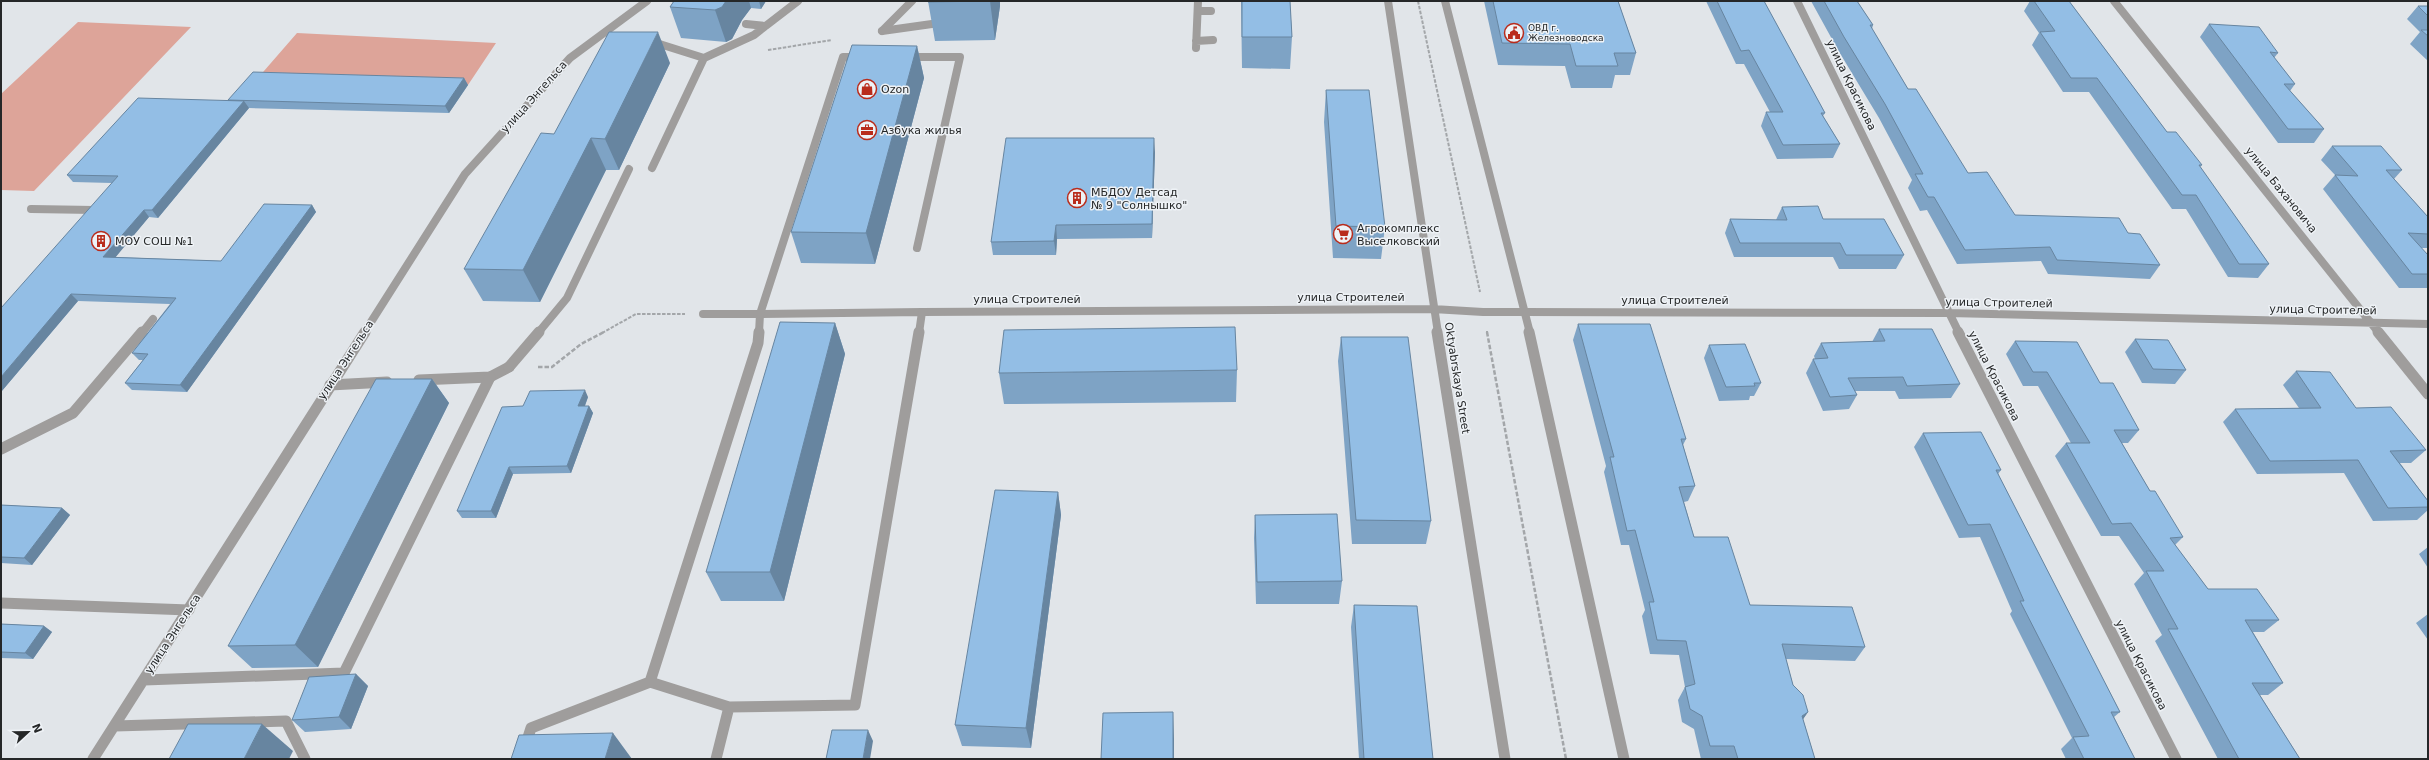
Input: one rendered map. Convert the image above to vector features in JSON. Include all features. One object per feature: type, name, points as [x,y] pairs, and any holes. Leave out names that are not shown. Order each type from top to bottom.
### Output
[{"type":"street","name":"улица Энгельса","points":[[93,759],[465,174],[570,58],[647,1]]},
{"type":"street","points":[[652,168],[704,58],[754,35],[798,1]]},
{"type":"street","points":[[912,1],[882,31],[939,23]]},
{"type":"street","points":[[1198,1],[1196,44],[1213,40]]},
{"type":"street","name":"Oktyabrskaya Street","points":[[1388,1],[1434,309],[1505,759]]},
{"type":"street","points":[[1445,1],[1525,312],[1624,759]]},
{"type":"street","name":"улица Красикова","points":[[1797,1],[1949,313],[2176,759]]},
{"type":"street","name":"улица Бахановича","points":[[2114,1],[2428,394]]},
{"type":"street","points":[[1198,11],[1211,11]]},
{"type":"street","points":[[746,24],[766,26]]},
{"type":"street","points":[[610,28],[624,33]]},
{"type":"street","points":[[638,37],[704,58]]},
{"type":"street","points":[[650,682],[758,343],[760,314],[843,57],[870,57]]},
{"type":"street","points":[[900,57],[960,57],[917,248]]},
{"type":"street","points":[[330,385],[490,377],[508,367],[567,298],[629,168]]},
{"type":"street","points":[[31,209],[94,210],[83,222]]},
{"type":"street","name":"улица Строителей","points":[[703,314],[1434,309],[1483,312],[1949,313],[2372,324],[2428,324]]},
{"type":"street","points":[[521,759],[531,728],[650,682],[729,707],[855,705],[922,312]]},
{"type":"street","points":[[1,449],[73,413],[153,319]]},
{"type":"street","points":[[144,680],[344,673],[490,377]]},
{"type":"street","points":[[1,603],[189,610]]},
{"type":"street","points":[[716,759],[729,707]]},
{"type":"street","points":[[115,726],[286,721],[305,759]]},
{"type":"path","points":[[1418,1],[1483,312],[1566,759]]},
{"type":"path","points":[[760,51],[839,39]]},
{"type":"path","points":[[552,367],[581,344],[636,314],[703,314]]},
{"type":"shaded area","points":[[78,22],[191,27],[34,191],[1,190],[1,94]]},
{"type":"shaded area","points":[[297,33],[496,43],[468,85],[257,79]]},
{"type":"building","points":[[674,1],[726,1],[722,7],[715,10],[670,7]]},
{"type":"building","points":[[928,1],[990,1],[928,2]]},
{"type":"building","points":[[1242,1],[1290,1],[1292,37],[1242,37]]},
{"type":"building","points":[[1493,1],[1618,1],[1636,53],[1614,53],[1618,66],[1576,66],[1570,44],[1502,43]]},
{"type":"building","points":[[1717,1],[1764,1],[1825,113],[1821,113],[1840,144],[1783,145],[1766,112],[1783,112],[1749,50],[1741,51]]},
{"type":"building","points":[[1824,1],[1857,1],[1873,25],[1870,25],[1908,89],[1916,89],[1968,173],[1987,172],[2015,215],[2119,218],[2128,233],[2140,234],[2160,265],[2057,260],[2050,247],[1965,250],[1934,197],[1928,197],[1915,174],[1923,174],[1885,104]]},
{"type":"building","points":[[2034,1],[2069,1],[2167,132],[2176,132],[2202,165],[2199,165],[2269,264],[2239,264],[2196,195],[2182,195],[2097,78],[2071,78],[2040,32],[2055,31]]},
{"type":"building","points":[[2418,6],[2428,6],[2428,16]]},
{"type":"building","points":[[2209,24],[2259,27],[2278,53],[2270,52],[2295,84],[2284,84],[2324,129],[2288,129]]},
{"type":"building","points":[[2421,30],[2428,30],[2428,36]]},
{"type":"building","points":[[609,32],[658,32],[605,139],[591,138],[523,270],[464,269],[541,133],[554,134]]},
{"type":"building","points":[[852,45],[917,46],[866,233],[791,232]]},
{"type":"building","points":[[253,72],[464,78],[445,106],[228,100]]},
{"type":"building","points":[[1326,90],[1369,90],[1385,227],[1336,226]]},
{"type":"building","name":"МОУ СОШ №1","points":[[138,98],[244,101],[152,210],[144,210],[103,257],[221,261],[264,204],[312,205],[180,385],[125,383],[148,354],[132,353],[176,298],[71,294],[1,377],[1,308],[118,176],[67,175]]},
{"type":"building","name":"МБДОУ Детсад № 9 \"Солнышко\"","points":[[1006,138],[1154,138],[1152,224],[1056,225],[1054,241],[991,242]]},
{"type":"building","points":[[2332,146],[2381,146],[2402,170],[2386,170],[2428,217],[2428,234],[2408,233],[2428,255],[2428,274],[2412,274],[2335,175],[2358,176]]},
{"type":"building","points":[[1818,206],[1823,219],[1884,219],[1904,255],[1846,255],[1840,243],[1740,243],[1730,219],[1787,220],[1782,207]]},
{"type":"building","points":[[780,322],[835,323],[770,572],[706,572]]},
{"type":"building","points":[[1578,324],[1650,324],[1686,439],[1681,439],[1695,486],[1679,487],[1694,537],[1728,537],[1750,605],[1852,607],[1865,647],[1782,644],[1793,685],[1803,695],[1808,712],[1802,716],[1815,759],[1738,759],[1734,746],[1710,746],[1702,716],[1690,709],[1685,687],[1695,684],[1686,641],[1657,640],[1649,602],[1654,602],[1635,530],[1627,531],[1610,457],[1614,457]]},
{"type":"building","points":[[1235,327],[1237,370],[999,373],[1004,330]]},
{"type":"building","points":[[1879,329],[1932,329],[1960,384],[1907,386],[1903,377],[1848,378],[1857,395],[1830,397],[1813,359],[1828,358],[1821,343],[1885,341]]},
{"type":"building","points":[[1341,337],[1408,337],[1431,521],[1356,520]]},
{"type":"building","points":[[2135,339],[2168,340],[2186,370],[2153,369]]},
{"type":"building","points":[[2015,341],[2077,342],[2100,383],[2113,383],[2139,430],[2114,430],[2150,491],[2155,491],[2183,537],[2170,538],[2208,589],[2257,589],[2279,620],[2245,620],[2283,683],[2252,683],[2300,759],[2239,759],[2168,629],[2178,629],[2146,571],[2164,571],[2131,523],[2112,524],[2066,443],[2090,443],[2047,372],[2033,372]]},
{"type":"building","points":[[1745,344],[1761,383],[1754,383],[1755,386],[1726,387],[1709,345]]},
{"type":"building","points":[[2296,371],[2330,372],[2356,408],[2391,407],[2426,450],[2390,451],[2428,501],[2428,507],[2388,508],[2358,460],[2270,461],[2235,409],[2321,408]]},
{"type":"building","points":[[376,379],[432,379],[295,645],[228,646]]},
{"type":"building","points":[[585,390],[578,406],[589,406],[567,466],[509,467],[491,511],[457,511],[502,407],[523,406],[530,391]]},
{"type":"building","points":[[1981,432],[2001,470],[1996,470],[2120,712],[2111,712],[2135,759],[2084,759],[2073,737],[2089,736],[2020,601],[2024,601],[1990,524],[1968,525],[1923,433]]},
{"type":"building","points":[[995,490],[1058,492],[1026,728],[955,725]]},
{"type":"building","points":[[1,505],[62,508],[24,558],[1,557]]},
{"type":"building","points":[[1337,514],[1342,581],[1257,582],[1255,515]]},
{"type":"building","points":[[1354,605],[1417,606],[1433,759],[1364,759]]},
{"type":"building","points":[[1,624],[44,626],[25,653],[1,652]]},
{"type":"building","points":[[356,674],[339,717],[292,720],[309,677]]},
{"type":"building","points":[[1173,712],[1173,759],[1101,759],[1103,713]]},
{"type":"building","points":[[188,724],[262,724],[244,759],[169,759]]},
{"type":"building","points":[[832,730],[868,730],[863,759],[826,759]]},
{"type":"building","points":[[613,733],[605,759],[511,759],[519,735]]},
{"type":"place","name":"ОВД г. Железноводска","points":[[1514,33]]},
{"type":"place","name":"Ozon","points":[[867,89]]},
{"type":"place","name":"Азбука жилья","points":[[867,130]]},
{"type":"place","name":"МБДОУ Детсад № 9 \"Солнышко\"","points":[[1077,198]]},
{"type":"place","name":"Агрокомплекс Выселковский","points":[[1343,234]]},
{"type":"place","name":"МОУ СОШ №1","points":[[101,241]]}]
